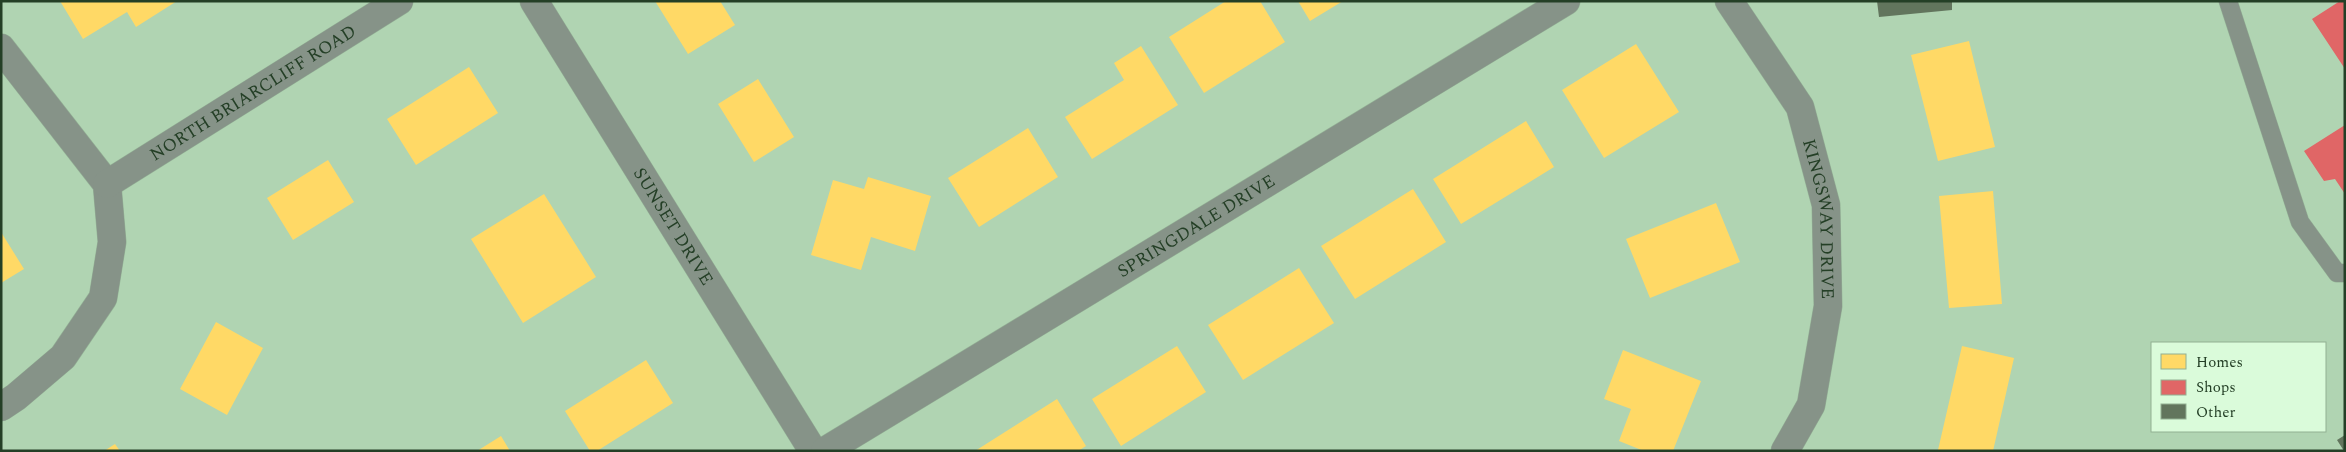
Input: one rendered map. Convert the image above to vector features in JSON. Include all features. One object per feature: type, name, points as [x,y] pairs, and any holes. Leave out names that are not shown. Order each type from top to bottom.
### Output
[{"type":"street","name":"NORTH BRIARCLIFF ROAD","points":[[107,184],[399,1]]},
{"type":"street","name":"SUNSET DRIVE","points":[[534,1],[813,451]]},
{"type":"street","name":"SPRINGDALE DRIVE","points":[[825,451],[1566,1]]},
{"type":"street","name":"KINGSWAY DRIVE","points":[[1730,1],[1800,107],[1826,205],[1828,306],[1811,405],[1785,451]]},
{"type":"street","points":[[1,48],[107,184],[112,242],[104,298],[63,357],[16,398],[1,407]]},
{"type":"lane","points":[[2228,1],[2300,222],[2337,273],[2345,272]]},
{"type":"building: Homes","points":[[60,1],[177,1],[136,27],[127,12],[83,39]]},
{"type":"building: Homes","points":[[655,1],[720,1],[735,25],[688,54]]},
{"type":"building: Homes","points":[[1226,1],[1260,1],[1285,42],[1204,93],[1169,37]]},
{"type":"building: Homes","points":[[1298,1],[1343,1],[1310,21]]},
{"type":"building: Homes","points":[[1969,41],[1995,147],[1938,161],[1911,55]]},
{"type":"building: Homes","points":[[1636,44],[1679,112],[1604,158],[1562,90]]},
{"type":"building: Homes","points":[[1141,46],[1178,105],[1092,159],[1065,117],[1124,80],[1114,63]]},
{"type":"building: Homes","points":[[469,67],[498,113],[416,165],[387,119]]},
{"type":"building: Homes","points":[[758,79],[794,137],[754,162],[718,104]]},
{"type":"building: Homes","points":[[1526,121],[1554,167],[1461,224],[1433,179]]},
{"type":"building: Homes","points":[[1028,128],[1058,177],[979,227],[948,178]]},
{"type":"building: Homes","points":[[328,160],[354,202],[293,240],[267,198]]},
{"type":"building: Homes","points":[[868,177],[931,196],[915,251],[871,237],[861,270],[811,255],[833,180],[864,189]]},
{"type":"building: Homes","points":[[1413,189],[1446,242],[1355,299],[1321,246]]},
{"type":"building: Homes","points":[[1993,191],[2002,304],[1949,308],[1939,196]]},
{"type":"building: Homes","points":[[544,194],[596,277],[523,323],[471,239]]},
{"type":"building: Homes","points":[[1716,203],[1740,262],[1650,298],[1626,239]]},
{"type":"building: Homes","points":[[1,232],[24,269],[1,283]]},
{"type":"building: Homes","points":[[1299,268],[1334,323],[1243,380],[1208,325]]},
{"type":"building: Homes","points":[[216,322],[263,348],[227,415],[180,389]]},
{"type":"building: Homes","points":[[1177,346],[1206,392],[1121,446],[1092,399]]},
{"type":"building: Homes","points":[[1962,346],[2014,358],[1993,451],[1938,450]]},
{"type":"building: Homes","points":[[1623,350],[1701,381],[1673,451],[1644,451],[1619,441],[1631,409],[1604,399]]},
{"type":"building: Homes","points":[[646,360],[673,403],[597,451],[590,451],[565,411]]},
{"type":"building: Homes","points":[[1057,399],[1086,446],[1078,451],[975,451]]},
{"type":"building: Homes","points":[[501,436],[510,451],[477,451]]},
{"type":"building: Homes","points":[[115,444],[120,451],[104,451]]},
{"type":"building: Shops","points":[[2340,1],[2345,1],[2345,69],[2312,19]]},
{"type":"building: Shops","points":[[2345,125],[2345,194],[2335,179],[2324,181],[2304,151]]},
{"type":"building: Other","points":[[1877,1],[1952,1],[1952,10],[1879,17]]},
{"type":"building: Other","points":[[2345,435],[2345,451],[2344,451],[2337,440]]}]
